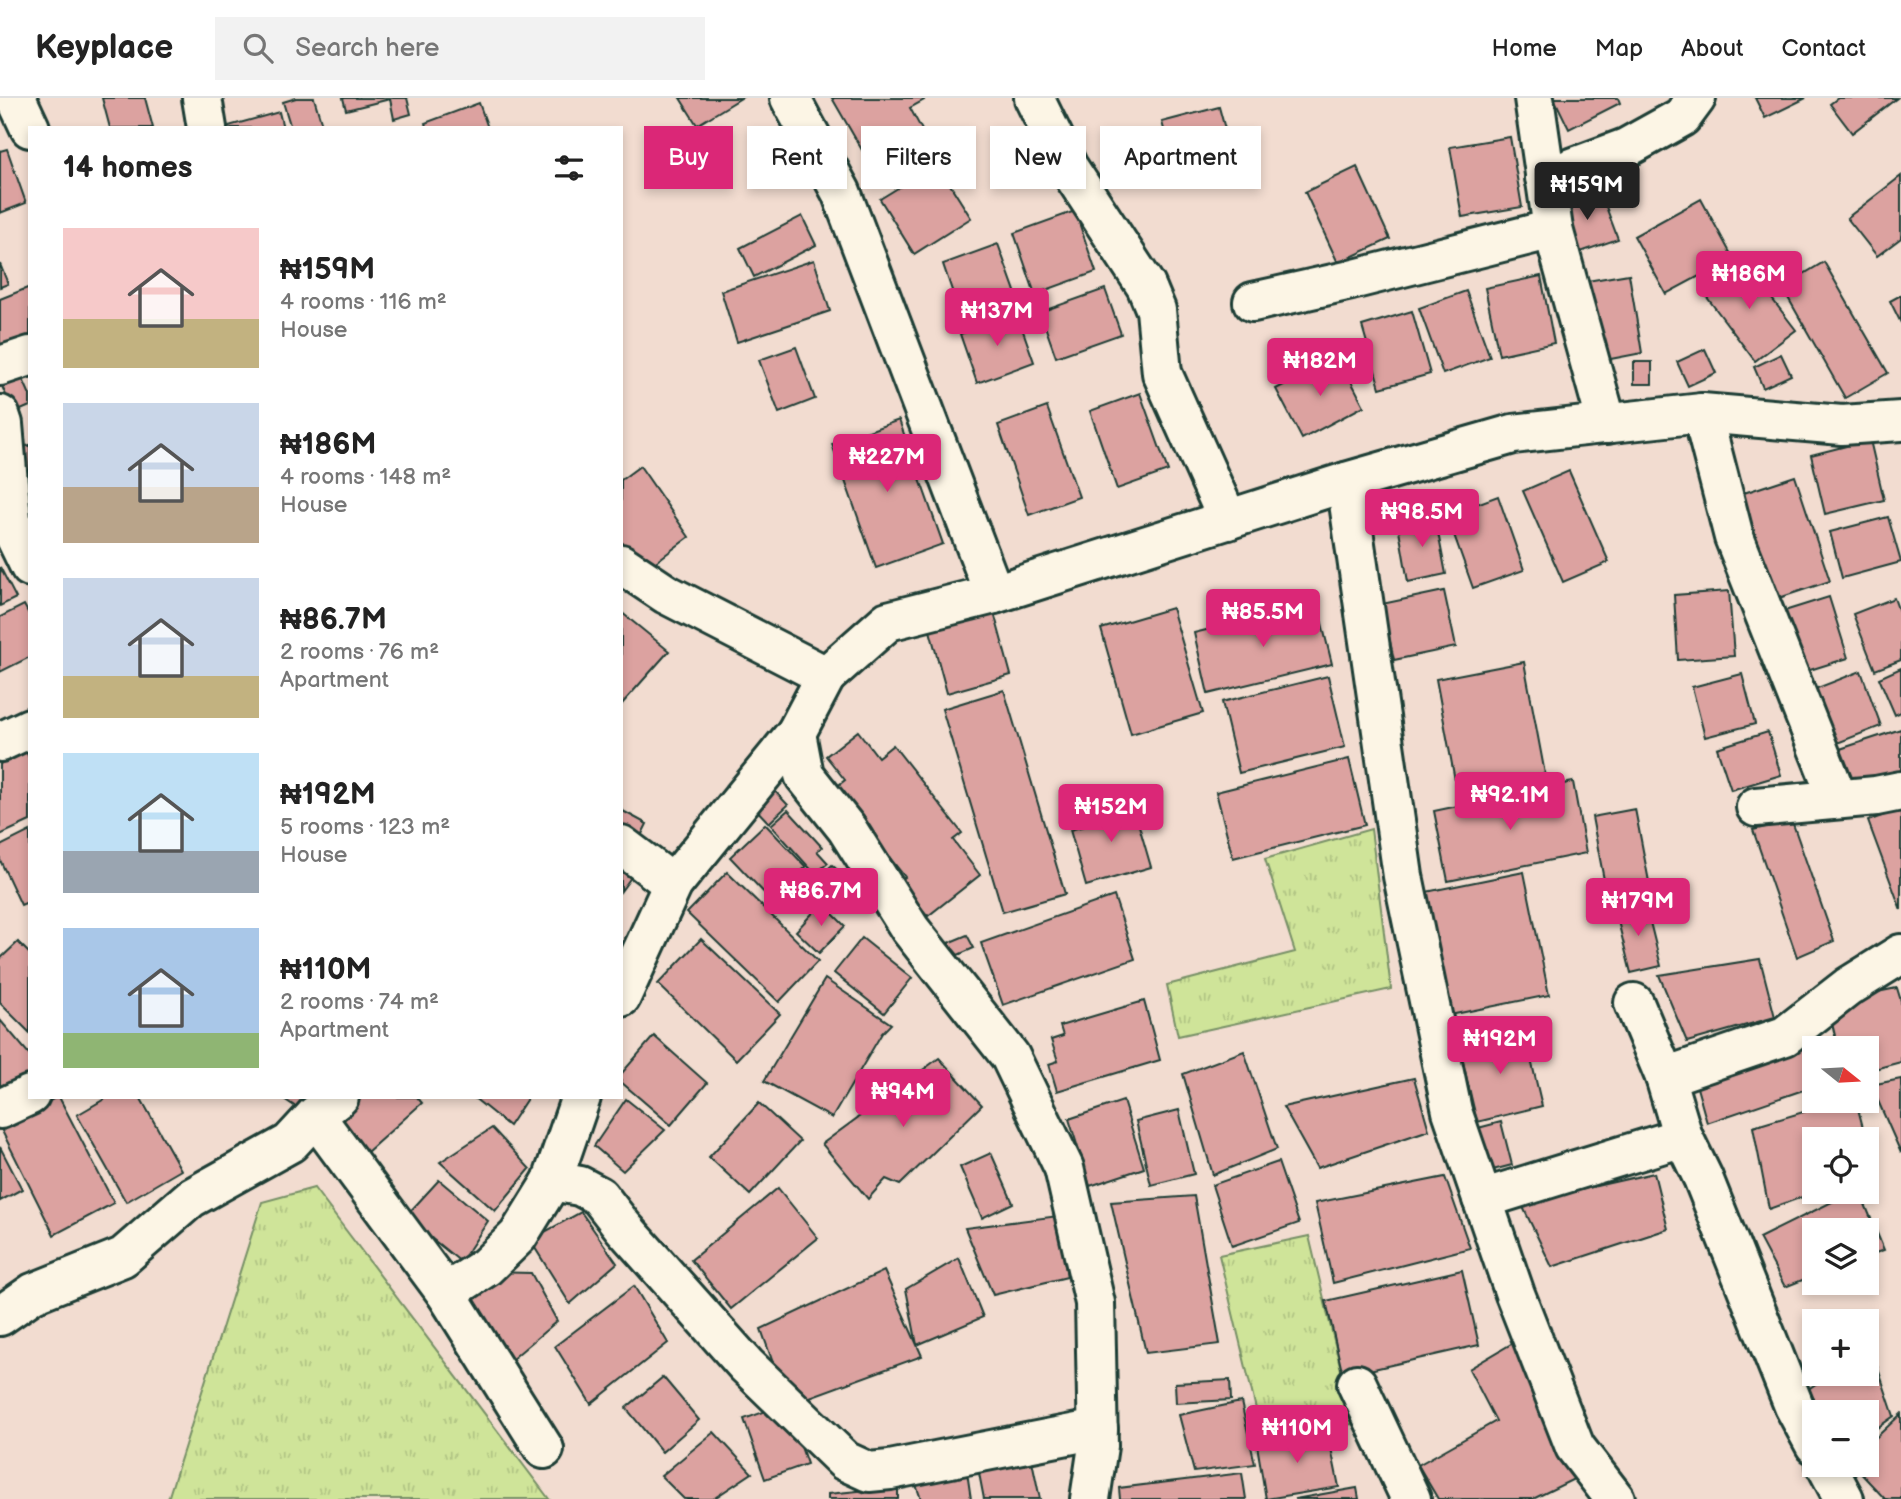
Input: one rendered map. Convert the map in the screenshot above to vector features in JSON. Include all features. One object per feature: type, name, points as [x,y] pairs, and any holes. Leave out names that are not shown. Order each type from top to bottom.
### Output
[{"type":"street","points":[[16,98],[29,126]]},
{"type":"street","points":[[202,98],[207,126]]},
{"type":"street","points":[[790,98],[841,192],[994,594]]},
{"type":"street","points":[[1034,98],[1068,167],[1146,286],[1156,310],[1162,373],[1228,520]]},
{"type":"street","points":[[1534,98],[1553,229],[1607,424]]},
{"type":"street","points":[[1545,178],[1626,148],[1682,117],[1696,98]]},
{"type":"street","points":[[1253,302],[1553,229]]},
{"type":"street","points":[[0,366],[28,357]]},
{"type":"street","points":[[1702,413],[1734,537],[1838,799]]},
{"type":"street","points":[[623,994],[673,884],[796,733],[826,676],[888,621],[994,594],[1346,482],[1513,434],[1702,413],[1842,425],[1901,421]]},
{"type":"street","points":[[0,415],[12,530],[28,563]]},
{"type":"street","points":[[1346,482],[1402,876],[1452,1111],[1515,1294],[1575,1447],[1615,1499]]},
{"type":"street","points":[[623,565],[666,594],[826,676]]},
{"type":"street","points":[[0,742],[28,729]]},
{"type":"street","points":[[796,733],[804,775],[847,829],[910,929],[1010,1056],[1065,1168],[1095,1303],[1098,1446],[1090,1499]]},
{"type":"street","points":[[1756,807],[1901,791]]},
{"type":"street","points":[[623,846],[673,884]]},
{"type":"street","points":[[1665,1077],[1785,1037],[1848,987],[1901,954]]},
{"type":"street","points":[[1633,1003],[1665,1077],[1683,1137],[1703,1178],[1802,1421]]},
{"type":"street","points":[[0,1109],[28,1097]]},
{"type":"street","points":[[446,1293],[486,1267],[518,1237],[552,1181],[580,1099]]},
{"type":"street","points":[[0,1316],[33,1293],[123,1257],[191,1198],[290,1143],[327,1107],[544,1449]]},
{"type":"street","points":[[1482,1199],[1683,1137]]},
{"type":"street","points":[[552,1181],[580,1186],[599,1196],[623,1227],[747,1365],[845,1461],[869,1472],[1098,1429]]},
{"type":"street","points":[[1357,1384],[1411,1499]]},
{"type":"street","points":[[1832,1477],[1844,1499]]},
{"type":"green space","points":[[1371,829],[1391,989],[1178,1036],[1167,985],[1295,952],[1265,859]]},
{"type":"green space","points":[[314,1188],[549,1499],[168,1499],[262,1202]]},
{"type":"green space","points":[[1309,1236],[1354,1424],[1261,1430],[1219,1255]]},
{"type":"building","points":[[102,98],[145,98],[152,126],[109,126]]},
{"type":"building","points":[[296,98],[314,98],[322,126],[290,126],[283,102]]},
{"type":"building","points":[[343,98],[407,98],[411,114],[394,119],[390,99],[346,110]]},
{"type":"building","points":[[680,98],[741,98],[697,125]]},
{"type":"building","points":[[832,98],[923,98],[924,100],[910,108],[920,126],[861,126],[861,148]]},
{"type":"building","points":[[1554,98],[1618,98],[1620,103],[1569,129]]},
{"type":"building","points":[[1755,98],[1806,98],[1765,118]]},
{"type":"building","points":[[1838,98],[1897,98],[1852,133],[1830,104]]},
{"type":"building","points":[[479,103],[487,126],[426,126],[425,123]]},
{"type":"building","points":[[1219,107],[1224,126],[1163,126],[1162,122]]},
{"type":"building","points":[[279,112],[282,126],[229,126]]},
{"type":"building","points":[[1510,137],[1522,207],[1462,217],[1450,147]]},
{"type":"building","points":[[7,149],[26,203],[0,213],[0,151]]},
{"type":"building","points":[[1357,167],[1390,239],[1338,263],[1305,192]]},
{"type":"building","points":[[1901,176],[1901,238],[1877,256],[1847,218]]},
{"type":"building","points":[[1599,188],[1618,239],[1572,255],[1558,206]]},
{"type":"building","points":[[896,189],[953,189],[971,218],[914,254],[880,199]]},
{"type":"building","points":[[1701,199],[1733,258],[1666,294],[1634,236]]},
{"type":"building","points":[[1075,211],[1096,272],[1035,294],[1014,233]]},
{"type":"building","points":[[802,216],[816,245],[754,277],[740,248]]},
{"type":"building","points":[[998,244],[1017,297],[961,317],[943,264]]},
{"type":"building","points":[[814,260],[830,311],[737,342],[721,291]]},
{"type":"building","points":[[1743,261],[1796,330],[1755,361],[1703,292]]},
{"type":"building","points":[[1824,262],[1888,373],[1845,398],[1782,287]]},
{"type":"building","points":[[0,264],[8,284],[0,287]]},
{"type":"building","points":[[1629,274],[1642,353],[1595,362],[1581,282]]},
{"type":"building","points":[[1541,276],[1554,343],[1499,355],[1485,288]]},
{"type":"building","points":[[28,288],[28,348],[0,360],[0,299]]},
{"type":"building","points":[[1105,289],[1121,334],[1056,357],[1040,312]]},
{"type":"building","points":[[1466,291],[1490,357],[1443,374],[1419,308]]},
{"type":"building","points":[[1901,295],[1901,323],[1890,301]]},
{"type":"building","points":[[1412,311],[1430,374],[1380,388],[1362,326]]},
{"type":"building","points":[[1017,314],[1034,362],[977,383],[960,334]]},
{"type":"building","points":[[796,347],[815,399],[779,413],[759,360]]},
{"type":"building","points":[[1705,349],[1716,373],[1688,386],[1677,362]]},
{"type":"building","points":[[1781,354],[1791,375],[1763,388],[1754,367]]},
{"type":"building","points":[[1338,356],[1364,406],[1302,439],[1276,389]]},
{"type":"building","points":[[1634,362],[1652,362],[1652,384],[1634,384]]},
{"type":"building","points":[[18,368],[28,390],[28,407],[14,413],[0,382]]},
{"type":"building","points":[[1140,393],[1168,471],[1117,489],[1090,411]]},
{"type":"building","points":[[1047,407],[1079,497],[1029,515],[998,425]]},
{"type":"building","points":[[899,420],[943,544],[876,568],[832,444]]},
{"type":"building","points":[[1870,440],[1884,500],[1825,514],[1811,455]]},
{"type":"building","points":[[28,446],[28,480],[18,449]]},
{"type":"building","points":[[640,466],[689,537],[645,570],[623,544],[623,479]]},
{"type":"building","points":[[1569,471],[1609,562],[1563,582],[1523,491]]},
{"type":"building","points":[[1795,476],[1830,581],[1773,600],[1738,495]]},
{"type":"building","points":[[1498,496],[1524,570],[1473,588],[1447,515]]},
{"type":"building","points":[[1435,517],[1446,574],[1408,582],[1398,524]]},
{"type":"building","points":[[1888,517],[1901,562],[1842,578],[1830,532]]},
{"type":"building","points":[[0,567],[16,598],[0,606]]},
{"type":"building","points":[[1444,591],[1456,647],[1394,660],[1382,604]]},
{"type":"building","points":[[1729,591],[1734,656],[1678,660],[1674,595]]},
{"type":"building","points":[[1829,597],[1848,658],[1794,675],[1775,614]]},
{"type":"building","points":[[1894,598],[1901,617],[1901,660],[1875,670],[1853,614]]},
{"type":"building","points":[[1317,603],[1332,664],[1208,694],[1194,633]]},
{"type":"building","points":[[24,605],[28,612],[28,658],[0,672],[0,617]]},
{"type":"building","points":[[1172,608],[1203,713],[1131,734],[1101,629]]},
{"type":"building","points":[[993,609],[1011,675],[947,693],[929,627]]},
{"type":"building","points":[[623,614],[669,651],[623,703]]},
{"type":"building","points":[[1524,662],[1545,774],[1457,791],[1436,679]]},
{"type":"building","points":[[1901,668],[1901,712],[1895,715],[1879,678]]},
{"type":"building","points":[[1861,671],[1881,726],[1827,747],[1807,692]]},
{"type":"building","points":[[1742,674],[1755,724],[1705,737],[1692,687]]},
{"type":"building","points":[[1328,676],[1345,747],[1239,773],[1222,702]]},
{"type":"building","points":[[1004,690],[1065,894],[1003,912],[942,709]]},
{"type":"building","points":[[1901,729],[1901,777],[1848,795],[1834,751]]},
{"type":"building","points":[[858,731],[878,757],[893,745],[962,833],[953,840],[980,875],[928,916],[900,881],[905,877],[835,788],[845,780],[826,756]]},
{"type":"building","points":[[1768,732],[1781,775],[1731,790],[1717,748]]},
{"type":"building","points":[[26,751],[28,756],[28,822],[0,835],[0,764]]},
{"type":"building","points":[[1349,759],[1365,825],[1233,858],[1216,792]]},
{"type":"building","points":[[1573,782],[1586,853],[1448,881],[1434,811]]},
{"type":"building","points":[[772,788],[788,805],[769,823],[753,806]]},
{"type":"building","points":[[1131,798],[1151,867],[1086,886],[1070,830],[1098,822],[1095,809]]},
{"type":"building","points":[[1635,809],[1651,892],[1608,901],[1592,817]]},
{"type":"building","points":[[1901,809],[1901,910],[1868,821]]},
{"type":"building","points":[[788,810],[822,847],[817,851],[828,863],[815,874],[771,825]]},
{"type":"building","points":[[623,811],[647,824],[639,840],[623,831]]},
{"type":"building","points":[[1792,821],[1834,941],[1797,957],[1753,830]]},
{"type":"building","points":[[765,824],[806,867],[771,900],[730,857]]},
{"type":"building","points":[[28,832],[28,902],[21,905],[0,860],[0,846]]},
{"type":"building","points":[[623,859],[637,869],[623,888]]},
{"type":"building","points":[[832,865],[844,876],[829,891],[817,879]]},
{"type":"building","points":[[727,872],[818,961],[779,1002],[687,913]]},
{"type":"building","points":[[1524,872],[1549,995],[1450,1015],[1426,892]]},
{"type":"building","points":[[1114,896],[1135,959],[1003,1005],[981,943]]},
{"type":"building","points":[[1645,902],[1661,966],[1631,973],[1615,909]]},
{"type":"building","points":[[822,903],[845,926],[819,953],[796,931]]},
{"type":"building","points":[[967,935],[974,948],[958,955],[948,943]]},
{"type":"building","points":[[862,938],[912,978],[884,1013],[834,973]]},
{"type":"building","points":[[701,939],[780,1014],[736,1060],[658,984]]},
{"type":"building","points":[[18,942],[28,952],[28,1031],[0,1003],[0,959]]},
{"type":"building","points":[[1760,959],[1775,1017],[1687,1042],[1659,975]]},
{"type":"building","points":[[825,979],[891,1024],[882,1033],[832,1118],[764,1081]]},
{"type":"building","points":[[1897,988],[1901,1001],[1901,1062],[1880,1068],[1880,1036],[1835,1036],[1830,1015],[1848,998]]},
{"type":"building","points":[[1144,1001],[1160,1060],[1057,1091],[1049,1064],[1058,1061],[1051,1040],[1063,1036],[1060,1026]]},
{"type":"building","points":[[0,1020],[28,1053],[28,1077],[5,1096],[0,1090]]},
{"type":"building","points":[[1524,1030],[1542,1106],[1477,1122],[1459,1045]]},
{"type":"building","points":[[654,1036],[707,1083],[671,1125],[623,1084],[623,1072]]},
{"type":"building","points":[[1802,1046],[1802,1090],[1707,1123],[1694,1077]]},
{"type":"building","points":[[1244,1051],[1277,1149],[1213,1175],[1183,1074]]},
{"type":"building","points":[[939,1058],[982,1105],[900,1185],[886,1179],[868,1199],[822,1144]]},
{"type":"building","points":[[1414,1078],[1429,1130],[1317,1168],[1283,1107]]},
{"type":"building","points":[[1901,1079],[1901,1153],[1880,1105],[1880,1083]]},
{"type":"building","points":[[53,1099],[60,1099],[114,1203],[54,1235],[0,1127]]},
{"type":"building","points":[[105,1099],[141,1099],[181,1170],[126,1202],[77,1115]]},
{"type":"building","points":[[284,1099],[309,1099],[302,1111]]},
{"type":"building","points":[[355,1099],[419,1099],[422,1103],[367,1152],[336,1117]]},
{"type":"building","points":[[475,1099],[527,1099],[509,1126]]},
{"type":"building","points":[[626,1099],[665,1130],[623,1171],[594,1146]]},
{"type":"building","points":[[1123,1101],[1144,1168],[1090,1186],[1069,1119]]},
{"type":"building","points":[[759,1103],[800,1141],[750,1195],[709,1157]]},
{"type":"building","points":[[1179,1110],[1194,1174],[1151,1185],[1136,1121]]},
{"type":"building","points":[[1802,1112],[1859,1113],[1863,1127],[1802,1127],[1802,1197],[1769,1209],[1753,1127]]},
{"type":"building","points":[[1501,1122],[1512,1165],[1489,1171],[1478,1128]]},
{"type":"building","points":[[492,1128],[530,1169],[495,1211],[440,1162]]},
{"type":"building","points":[[0,1147],[22,1189],[0,1201]]},
{"type":"building","points":[[991,1153],[1013,1203],[982,1218],[960,1167]]},
{"type":"building","points":[[1278,1162],[1299,1223],[1232,1246],[1212,1185]]},
{"type":"building","points":[[1654,1173],[1668,1229],[1552,1267],[1521,1203]]},
{"type":"building","points":[[1445,1177],[1470,1248],[1333,1283],[1315,1203]]},
{"type":"building","points":[[439,1180],[488,1221],[461,1262],[405,1217]]},
{"type":"building","points":[[778,1188],[818,1238],[731,1309],[691,1260]]},
{"type":"building","points":[[1194,1196],[1220,1344],[1146,1353],[1111,1202]]},
{"type":"building","points":[[1828,1204],[1865,1204],[1871,1218],[1802,1218],[1802,1280],[1785,1287],[1759,1238]]},
{"type":"building","points":[[581,1212],[617,1263],[570,1304],[530,1240]]},
{"type":"building","points":[[1058,1216],[1067,1277],[993,1295],[965,1228]]},
{"type":"building","points":[[1879,1238],[1884,1250],[1879,1252]]},
{"type":"building","points":[[959,1258],[983,1317],[917,1345],[906,1289]]},
{"type":"building","points":[[1462,1270],[1479,1345],[1343,1376],[1326,1301]]},
{"type":"building","points":[[884,1271],[922,1356],[788,1405],[761,1329]]},
{"type":"building","points":[[494,1272],[531,1273],[557,1321],[511,1360],[456,1308]]},
{"type":"building","points":[[634,1286],[668,1343],[591,1404],[555,1346]]},
{"type":"building","points":[[1513,1343],[1574,1479],[1533,1499],[1438,1499],[1418,1465],[1496,1421],[1469,1369]]},
{"type":"building","points":[[1879,1372],[1894,1416],[1879,1427],[1879,1400],[1815,1400],[1807,1390],[1813,1386],[1879,1386]]},
{"type":"building","points":[[663,1377],[699,1420],[662,1452],[626,1408]]},
{"type":"building","points":[[1230,1380],[1231,1400],[1176,1403],[1175,1383]]},
{"type":"building","points":[[1241,1402],[1255,1464],[1194,1472],[1179,1415]]},
{"type":"building","points":[[786,1404],[807,1464],[765,1479],[744,1419]]},
{"type":"building","points":[[1901,1414],[1901,1499],[1885,1499],[1864,1477],[1879,1477],[1879,1435]]},
{"type":"building","points":[[714,1432],[752,1473],[713,1499],[684,1499],[661,1476]]},
{"type":"building","points":[[1328,1433],[1339,1487],[1266,1499],[1256,1439]]},
{"type":"building","points":[[1031,1456],[1040,1499],[984,1499],[978,1468]]},
{"type":"building","points":[[967,1472],[971,1499],[921,1499],[915,1482]]},
{"type":"building","points":[[1242,1473],[1246,1499],[1120,1499],[1119,1488]]},
{"type":"building","points":[[898,1487],[898,1499],[828,1499],[828,1494]]},
{"type":"building","points":[[1357,1488],[1359,1499],[1295,1499]]}]
